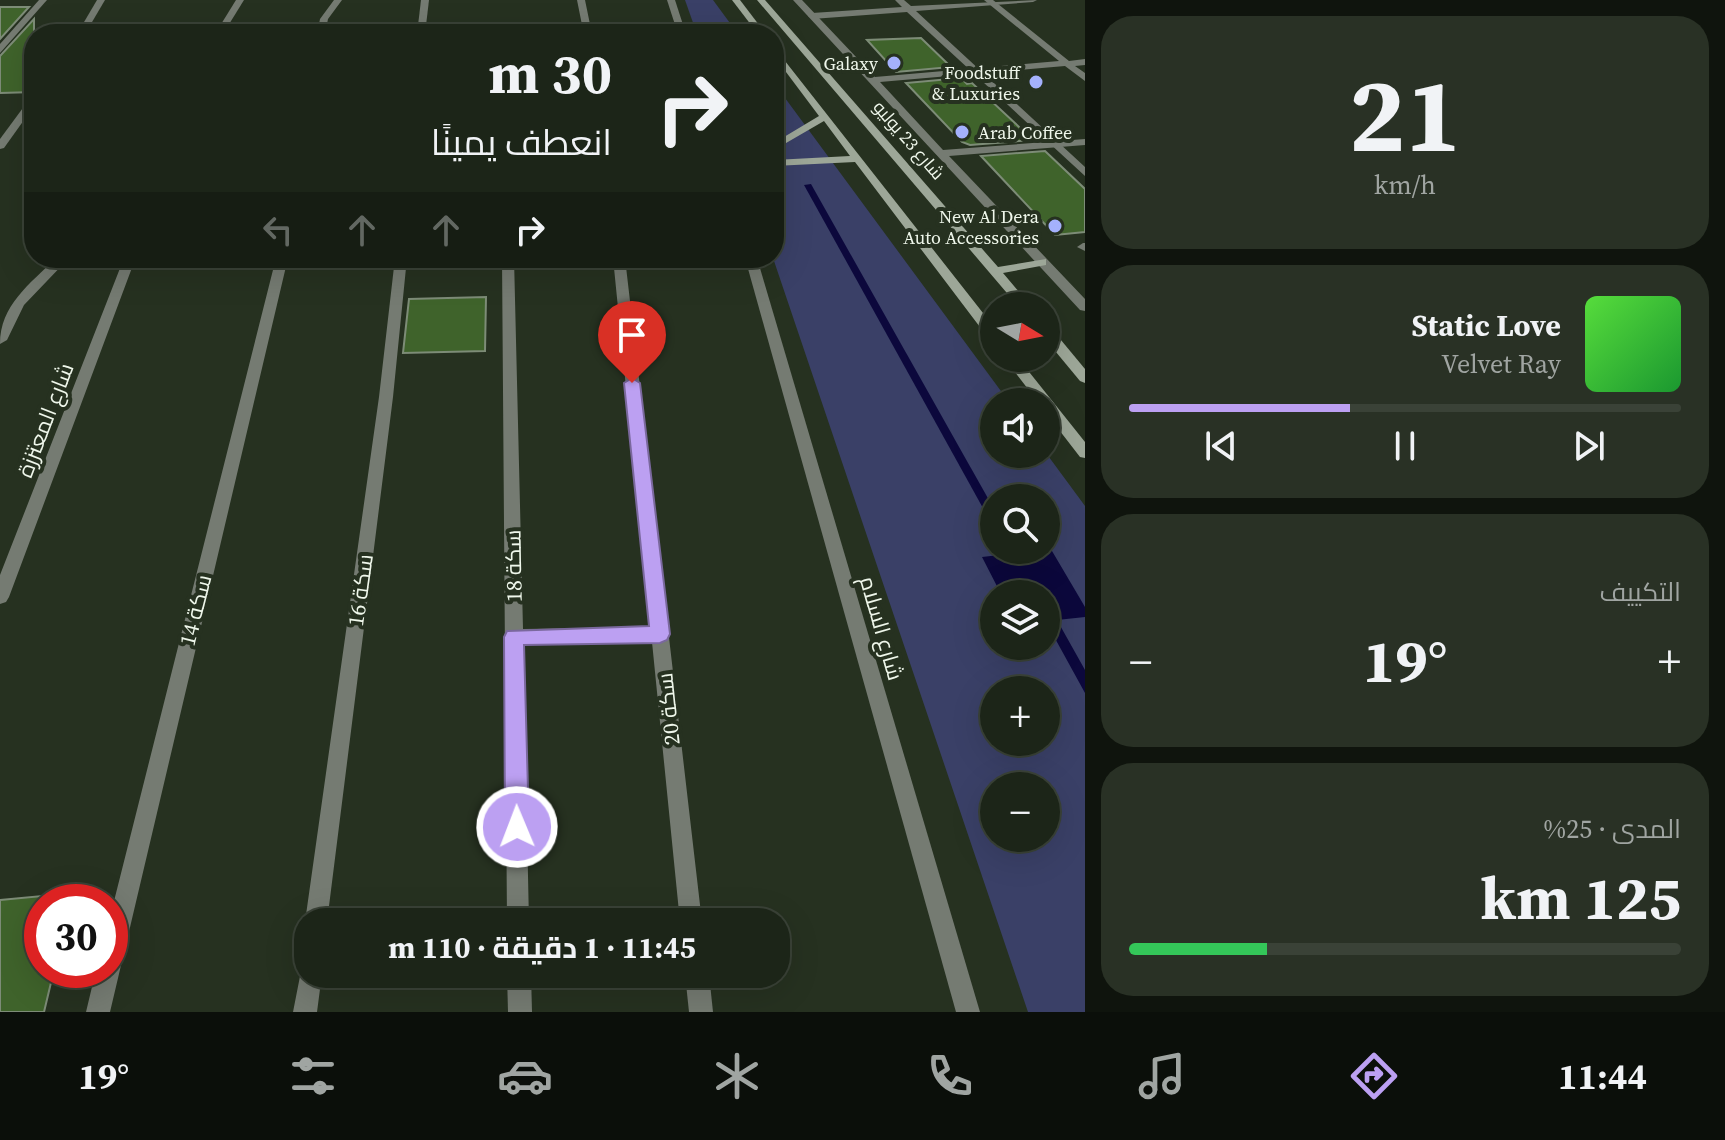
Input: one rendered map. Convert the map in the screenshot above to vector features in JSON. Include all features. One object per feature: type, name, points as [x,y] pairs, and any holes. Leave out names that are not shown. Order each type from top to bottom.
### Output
[{"type":"main road","points":[[736,0],[754,24]]},
{"type":"main road","name":"شارع 23 يوليو","points":[[761,0],[782,24]]},
{"type":"main road","name":"شارع 23 يوليو","points":[[784,27],[1013,292]]},
{"type":"main road","points":[[784,63],[980,318]]},
{"type":"main road","points":[[784,141],[824,117]]},
{"type":"main road","points":[[784,163],[857,159]]},
{"type":"main road","points":[[996,271],[1042,262]]},
{"type":"main road","points":[[1060,348],[1085,378]]},
{"type":"main road","points":[[1022,372],[1035,388]]},
{"type":"main road","points":[[1060,420],[1085,453]]},
{"type":"street","points":[[0,50],[43,0]]},
{"type":"street","points":[[87,24],[101,0]]},
{"type":"street","points":[[225,24],[240,0]]},
{"type":"street","points":[[323,24],[338,0]]},
{"type":"street","points":[[422,24],[425,0]]},
{"type":"street","points":[[581,0],[586,24]]},
{"type":"street","points":[[671,0],[679,24]]},
{"type":"street","points":[[797,0],[1085,307]]},
{"type":"street","points":[[899,0],[1085,173]]},
{"type":"street","points":[[812,16],[1033,0]]},
{"type":"street","points":[[990,2],[1085,78]]},
{"type":"street","points":[[875,80],[1085,62]]},
{"type":"street","points":[[0,146],[24,113]]},
{"type":"street","points":[[942,153],[1085,142]]},
{"type":"street","points":[[0,340],[18,303],[53,268]]},
{"type":"street","name":"شارع المعتززة","points":[[0,597],[127,268]]},
{"type":"street","name":"سكة 14","points":[[128,889],[280,268]]},
{"type":"street","name":"سكة 16","points":[[318,908],[386,397],[400,268]]},
{"type":"street","name":"سكة 18","points":[[508,268],[518,908]]},
{"type":"street","name":"سكة 20","points":[[620,268],[689,908]]},
{"type":"street","name":"شارع السلام","points":[[754,268],[968,1012]]},
{"type":"street","points":[[514,637],[660,634]]},
{"type":"street","points":[[98,1012],[104,988]]},
{"type":"street","points":[[305,1012],[308,988]]},
{"type":"street","points":[[519,988],[520,1012]]},
{"type":"street","points":[[698,988],[701,1012]]},
{"type":"shaded area","points":[[685,0],[713,0],[731,24],[693,24]]},
{"type":"shaded area","points":[[784,97],[980,363],[980,372],[987,372],[999,388],[980,388],[980,468],[1057,468],[1085,506],[1085,1012],[1028,1012],[776,268],[784,268]]},
{"type":"shaded area","points":[[811,184],[980,484],[980,503],[804,185]]},
{"type":"shaded area","points":[[986,564],[1060,564],[1085,607],[1085,617],[1060,620],[1060,580],[994,580]]},
{"type":"shaded area","points":[[1060,625],[1085,670],[1085,693],[1060,647]]},
{"type":"building","points":[[0,7],[29,7],[0,39]]},
{"type":"building","points":[[24,30],[24,92],[0,93],[0,56]]},
{"type":"building","points":[[921,38],[951,67],[896,72],[867,40]]},
{"type":"building","points":[[961,78],[967,84],[972,83],[1033,140],[970,145],[962,142],[906,83]]},
{"type":"building","points":[[1045,151],[1085,189],[1085,232],[1055,235],[981,156]]},
{"type":"building","points":[[486,297],[485,351],[403,353],[409,299]]},
{"type":"building","points":[[24,898],[24,988],[50,988],[44,1012],[0,1012],[0,900]]},
{"type":"place","name":"Galaxy","points":[[894,63]]},
{"type":"place","name":"Foodstuff & Luxuries","points":[[1036,82]]},
{"type":"place","name":"Arab Coffee","points":[[962,132]]},
{"type":"place","name":"New Al Dera Auto Accessories","points":[[1055,226]]},
{"type":"route","points":[[517,827],[514,637],[660,634],[632,383]]}]
